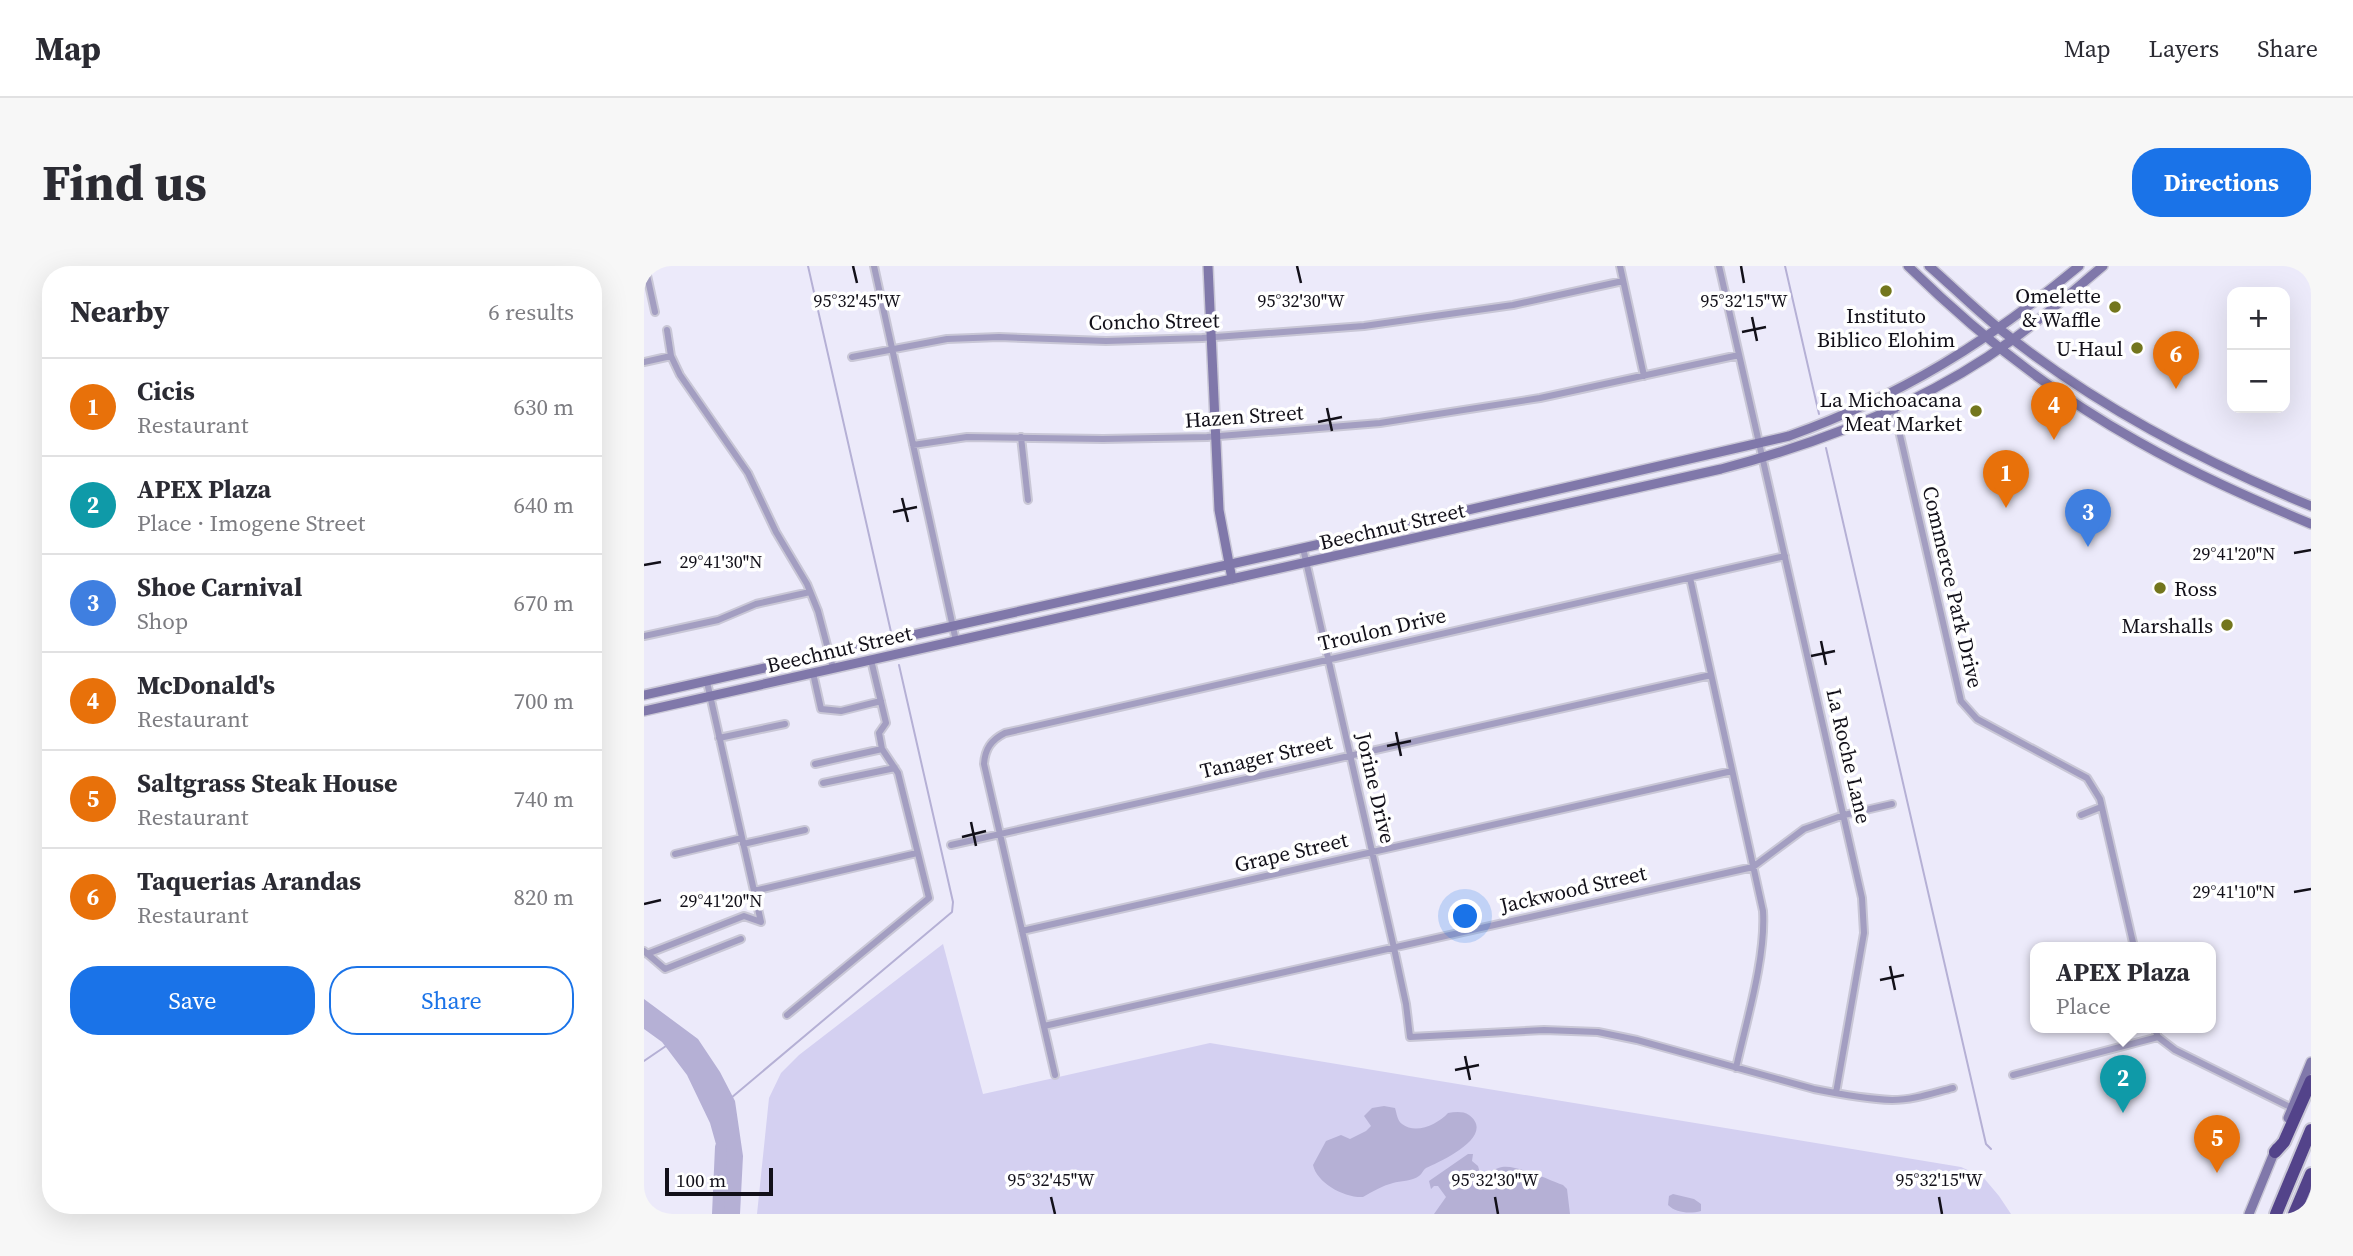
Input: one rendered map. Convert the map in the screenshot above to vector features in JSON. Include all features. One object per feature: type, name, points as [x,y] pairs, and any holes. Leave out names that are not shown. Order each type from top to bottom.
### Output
[{"type":"highway","points":[[2274,1152],[2284,1142],[2311,1082]]},
{"type":"highway","points":[[2276,1214],[2311,1130]]},
{"type":"highway","points":[[2294,1214],[2311,1174]]},
{"type":"main road","points":[[1208,266],[1219,510],[1232,579]]},
{"type":"main road","points":[[1908,266],[1986,338],[2135,440],[2183,466],[2311,524]]},
{"type":"main road","points":[[1929,266],[2013,340],[2097,399],[2193,452],[2311,506]]},
{"type":"main road","name":"Beechnut Street","points":[[644,695],[1760,444],[1812,428],[1922,378],[1986,338],[2079,266]]},
{"type":"main road","name":"Beechnut Street","points":[[644,711],[1763,458],[1811,443],[1894,409],[1960,374],[2013,340],[2097,268]]},
{"type":"main road","points":[[1615,477],[1618,492]]},
{"type":"main road","points":[[2284,513],[2290,497]]},
{"type":"main road","points":[[1451,515],[1455,529]]},
{"type":"main road","points":[[1090,595],[1093,610]]},
{"type":"main road","points":[[2249,1214],[2311,1062]]},
{"type":"street","points":[[645,266],[655,312]]},
{"type":"street","points":[[874,266],[956,641]]},
{"type":"street","points":[[1620,266],[1644,376]]},
{"type":"street","name":"La Roche Lane","points":[[1719,266],[1865,918],[1836,1093]]},
{"type":"street","name":"Concho Street","points":[[852,358],[947,339],[1106,341],[1212,338],[1391,322],[1513,305],[1623,281]]},
{"type":"street","points":[[667,330],[671,356],[680,375],[748,473],[776,532],[810,592],[818,611],[833,668]]},
{"type":"street","name":"Hazen Street","points":[[913,444],[967,437],[1216,437],[1380,423],[1540,398],[1739,355]]},
{"type":"street","points":[[644,362],[671,356]]},
{"type":"street","name":"Commerce Park Drive","points":[[1894,409],[1961,701],[1977,719],[2087,778],[2099,799],[2133,942]]},
{"type":"street","points":[[1021,437],[1028,500]]},
{"type":"street","name":"Jorine Drive","points":[[1303,548],[1394,948],[1410,1037],[1544,1030],[1598,1032],[1637,1040],[1736,1068]]},
{"type":"street","name":"Troulon Drive","points":[[1000,834],[984,764],[990,744],[1005,733],[1785,556]]},
{"type":"street","points":[[1690,578],[1764,922],[1736,1068],[1836,1093],[1892,1100],[1953,1088]]},
{"type":"street","points":[[644,636],[718,620],[756,604],[810,592]]},
{"type":"street","points":[[787,1016],[929,898],[895,768],[882,749],[879,733],[886,723],[871,660]]},
{"type":"street","points":[[813,673],[821,709],[841,711],[881,701]]},
{"type":"street","name":"Tanager Street","points":[[951,845],[1711,675]]},
{"type":"street","points":[[707,682],[761,922],[744,916],[646,952],[665,969],[741,939]]},
{"type":"street","points":[[719,738],[785,724]]},
{"type":"street","points":[[816,764],[882,749]]},
{"type":"street","points":[[823,783],[895,768]]},
{"type":"street","name":"Grape Street","points":[[1022,931],[1732,771]]},
{"type":"street","name":"Jackwood Street","points":[[1044,1026],[1753,867],[1802,831],[1844,815],[1892,804]]},
{"type":"street","points":[[2081,815],[2101,807]]},
{"type":"street","points":[[676,855],[806,830]]},
{"type":"street","points":[[1000,834],[1055,1075]]},
{"type":"street","points":[[754,891],[917,853]]},
{"type":"street","points":[[2156,1033],[2175,1050],[2292,1108]]},
{"type":"street","points":[[2013,1075],[2158,1037]]},
{"type":"shaded area","points":[[943,944],[983,1094],[1210,1043],[1961,1167],[1983,1177],[2011,1214],[757,1214],[769,1098],[781,1073],[799,1055]]},
{"type":"shaded area","points":[[644,999],[698,1039],[735,1101],[743,1156],[740,1214],[721,1214],[721,1162],[710,1123],[687,1075],[662,1042],[644,1029]]},
{"type":"shaded area","points":[[1372,1108],[1395,1108],[1400,1122],[1414,1128],[1433,1124],[1448,1113],[1464,1113],[1476,1123],[1476,1131],[1463,1147],[1426,1168],[1413,1179],[1393,1183],[1363,1197],[1348,1195],[1332,1188],[1320,1178],[1313,1165],[1326,1141],[1341,1135],[1350,1139],[1366,1131],[1371,1126],[1364,1116]]},
{"type":"shaded area","points":[[1468,1154],[1473,1154],[1472,1161],[1478,1166],[1480,1173],[1508,1167],[1563,1185],[1567,1189],[1570,1214],[1434,1214],[1446,1197],[1438,1186],[1431,1189],[1429,1181]]},
{"type":"shaded area","points":[[1673,1194],[1694,1199],[1701,1204],[1701,1211],[1683,1212],[1671,1208],[1668,1205],[1669,1196]]},
{"type":"waterway","points":[[808,266],[891,632]]},
{"type":"waterway","points":[[1785,266],[1819,414]]},
{"type":"waterway","points":[[1826,448],[1986,1144],[1991,1149]]},
{"type":"waterway","points":[[731,1098],[952,912],[953,902],[899,665]]},
{"type":"waterway","points":[[644,1061],[666,1046]]},
{"type":"waterway","points":[[718,1214],[721,1147]]},
{"type":"place","name":"Instituto Biblico Elohim","points":[[1886,291]]},
{"type":"place","name":"Omelette & Waffle","points":[[2115,307]]},
{"type":"place","name":"U-Haul","points":[[2137,348]]},
{"type":"place","name":"Taquerias Arandas","points":[[2176,389]]},
{"type":"place","name":"La Michoacana Meat Market","points":[[1976,411]]},
{"type":"place","name":"McDonald's","points":[[2054,440]]},
{"type":"place","name":"Cicis","points":[[2006,508]]},
{"type":"place","name":"Shoe Carnival","points":[[2088,547]]},
{"type":"place","name":"Ross","points":[[2160,588]]},
{"type":"place","name":"Marshalls","points":[[2227,625]]},
{"type":"place","name":"APEX Plaza","points":[[2123,1113]]},
{"type":"place","name":"Saltgrass Steak House","points":[[2217,1173]]}]
